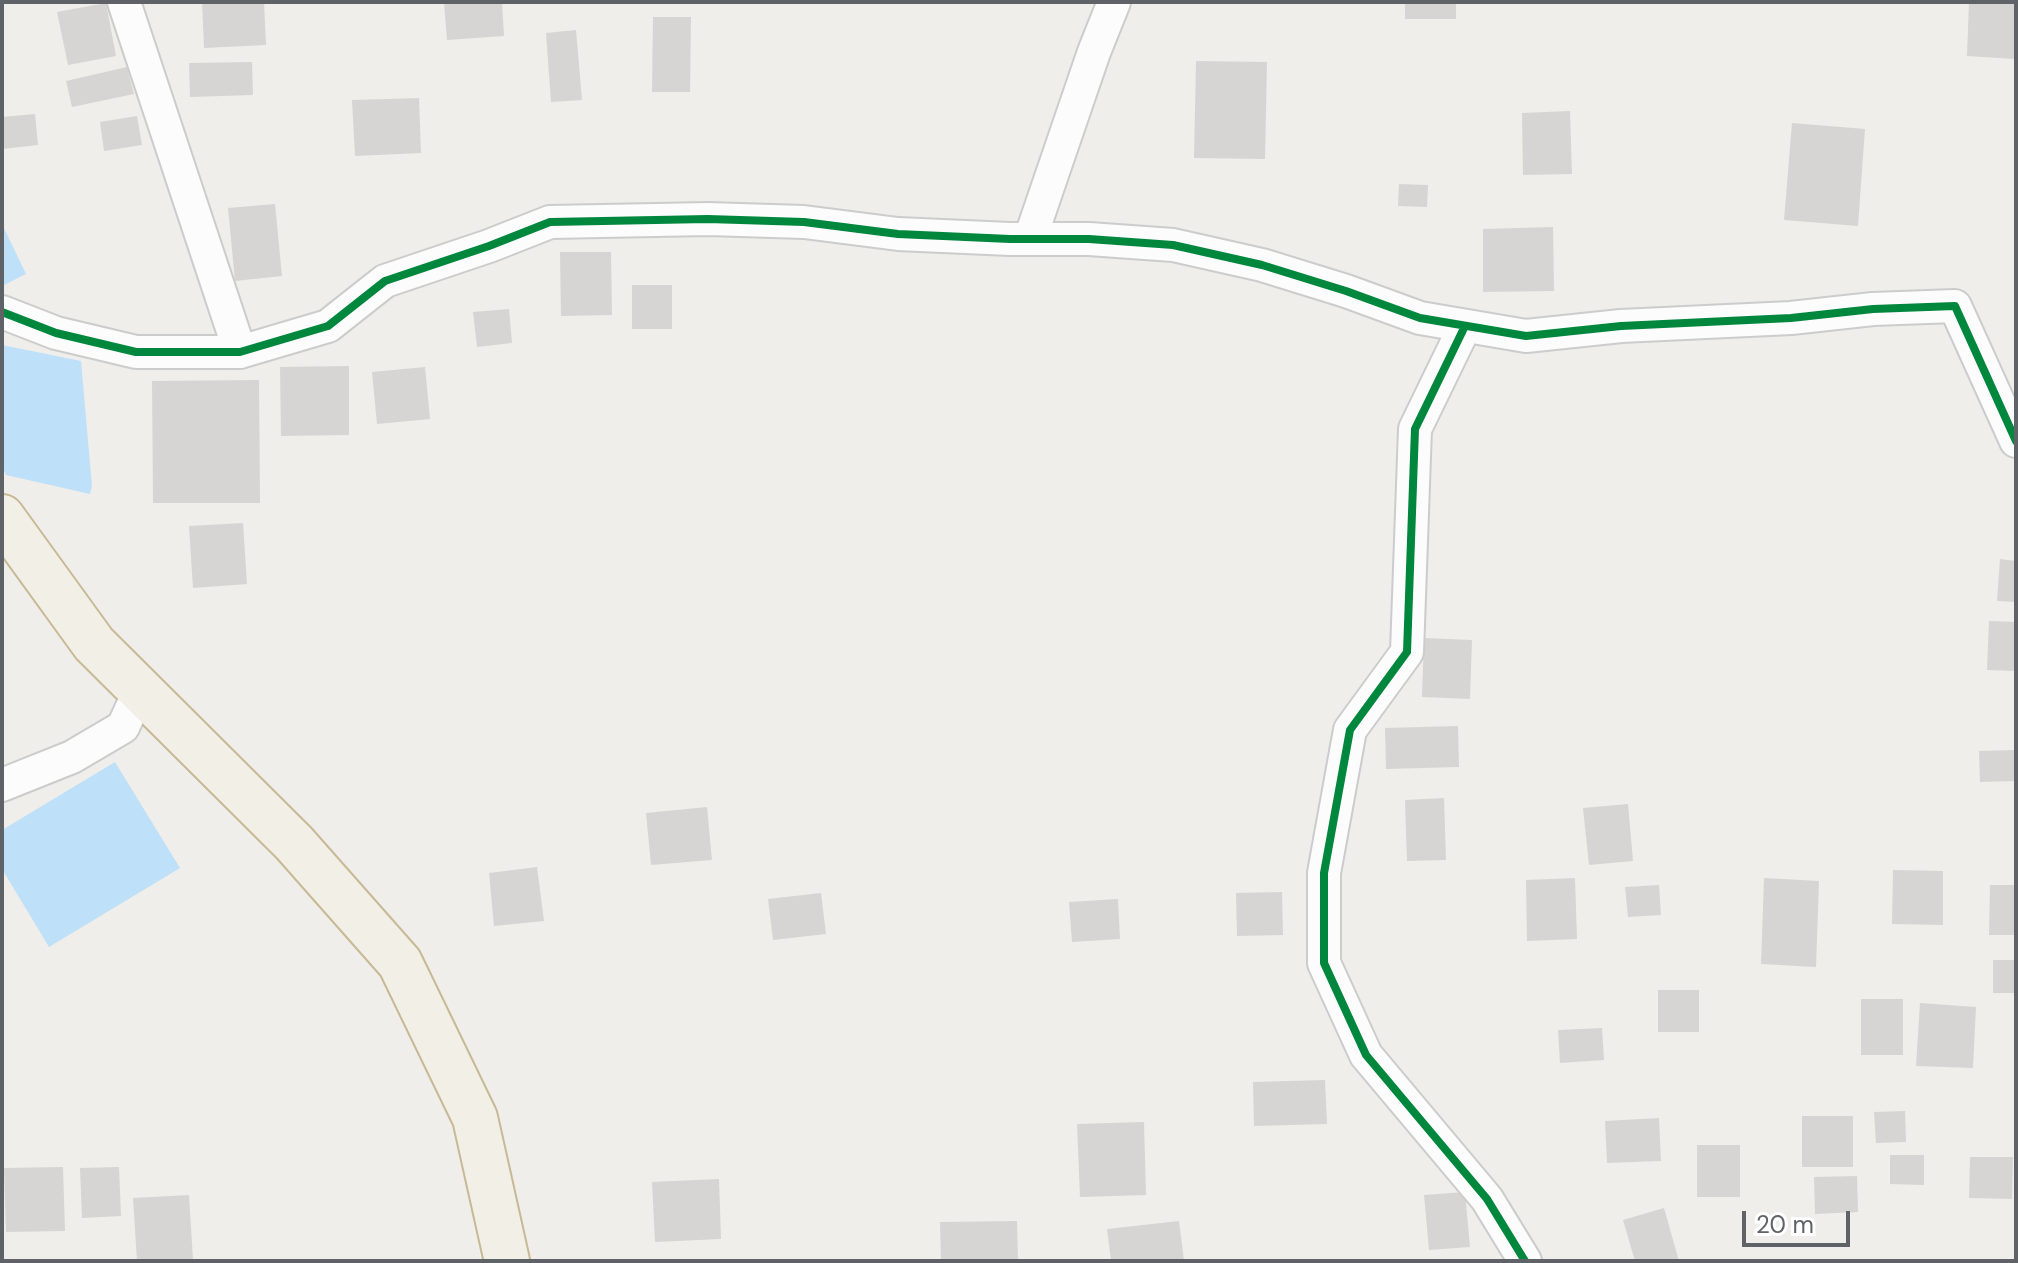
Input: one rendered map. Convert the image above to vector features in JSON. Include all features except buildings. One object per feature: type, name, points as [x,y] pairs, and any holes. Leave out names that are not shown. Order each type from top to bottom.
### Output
[{"type":"highway","points":[[2,517],[94,644],[294,843],[400,963],[475,1118],[507,1261]]},
{"type":"street","points":[[124,2],[240,352]]},
{"type":"street","points":[[1030,239],[1114,2]]},
{"type":"street","points":[[2,312],[56,333],[136,352],[240,352],[328,326],[385,281],[550,222],[790,221],[898,234],[1089,239],[1173,245],[1262,265],[1420,318],[1526,336],[1621,326],[1955,306],[2016,441]]},
{"type":"street","points":[[1465,326],[1415,429],[1407,652],[1350,730],[1324,873],[1324,963],[1366,1055],[1487,1199],[1525,1261]]},
{"type":"street","points":[[2,785],[72,757],[123,727],[140,690]]},
{"type":"water","points":[[2,224],[26,274],[2,286]]},
{"type":"water","points":[[2,345],[81,361],[92,486],[90,494],[6,475],[2,466]]},
{"type":"water","points":[[115,762],[180,868],[49,947],[2,869],[2,830]]},
{"type":"cycle path","points":[[2,312],[56,333],[136,352],[240,352],[328,326],[385,281],[550,222],[708,219],[804,222],[898,234],[1089,239],[1173,245],[1262,265],[1420,318],[1526,336],[1621,326],[1955,306],[2016,441]]},
{"type":"cycle path","points":[[1465,326],[1415,429],[1407,652],[1350,730],[1324,873],[1324,963],[1366,1055],[1487,1199],[1525,1261]]}]
